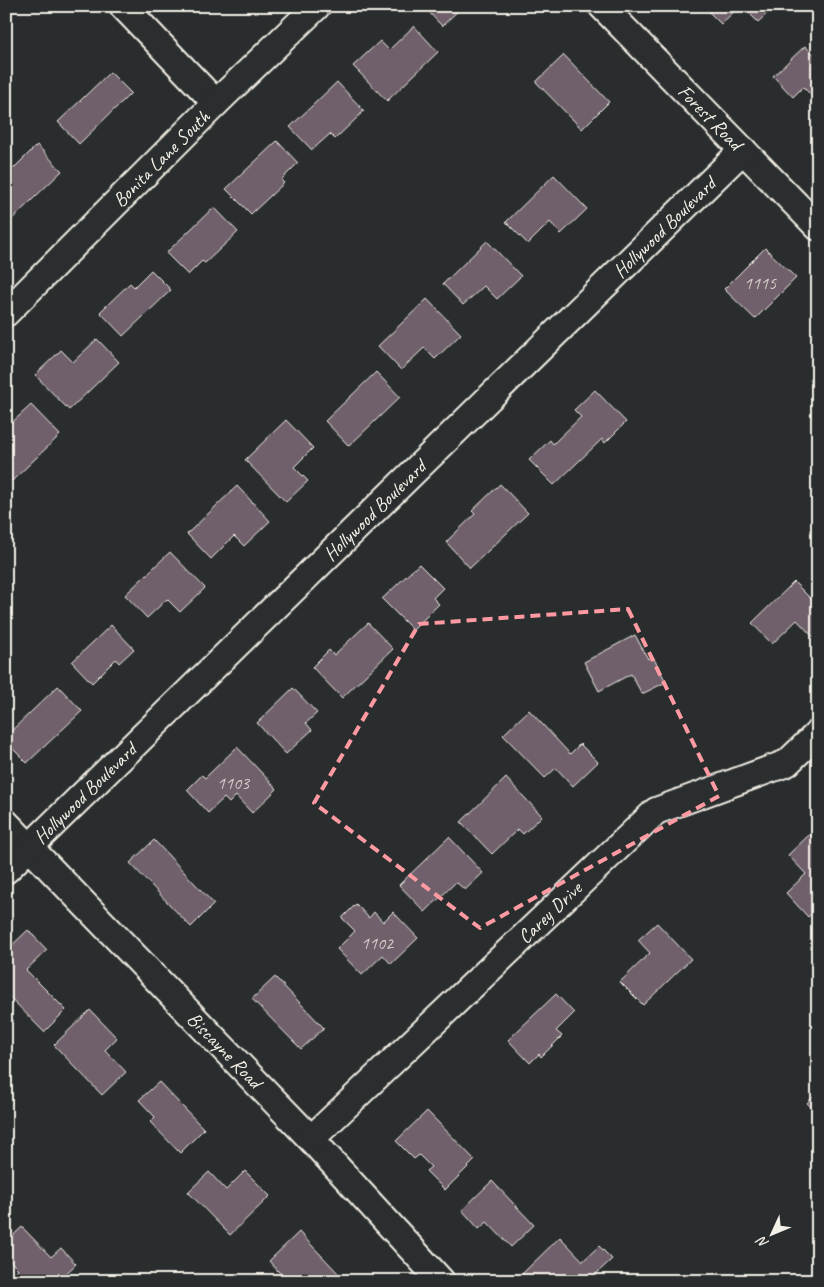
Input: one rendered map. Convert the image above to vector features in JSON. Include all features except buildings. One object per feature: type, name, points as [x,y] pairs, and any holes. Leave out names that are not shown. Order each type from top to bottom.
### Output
[{"type":"street","points":[[123,6],[216,102]]},
{"type":"street","name":"Bonita Lane South","points":[[6,313],[216,102],[317,6]]},
{"type":"street","name":"Forest Road","points":[[602,6],[818,227]]},
{"type":"street","name":"Hollywood Boulevard","points":[[6,870],[743,150]]},
{"type":"street","name":"Carey Drive","points":[[311,1140],[656,811],[787,764],[818,734]]},
{"type":"street","name":"Biscayne Road","points":[[6,822],[311,1140],[441,1281]]},
{"type":"highlighted area","points":[[628,609],[719,796],[480,928],[314,803],[419,624]]}]
